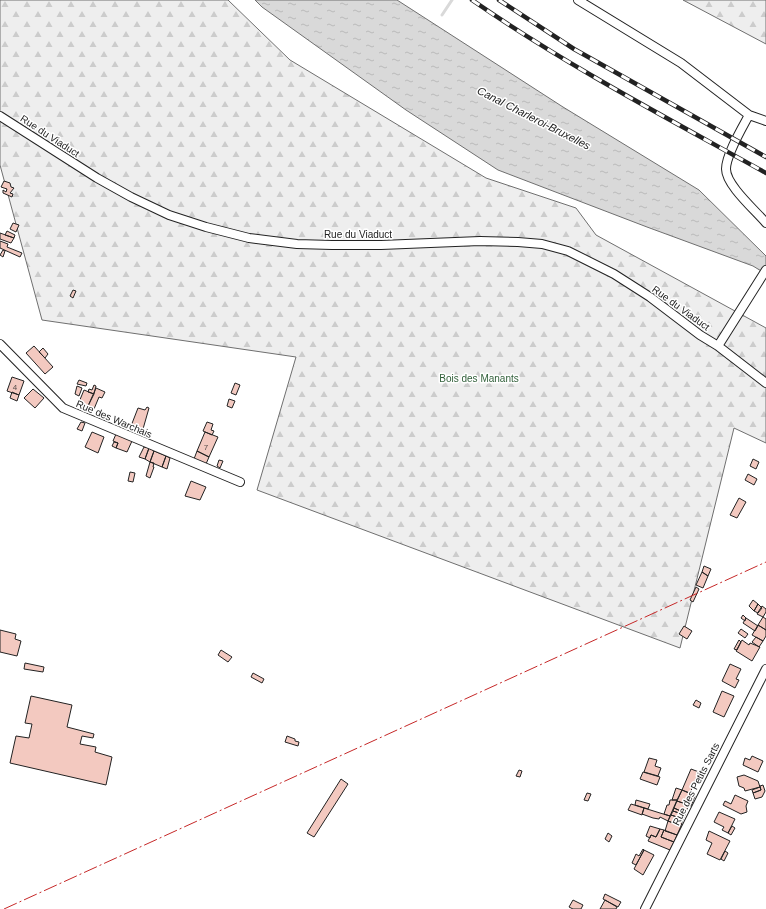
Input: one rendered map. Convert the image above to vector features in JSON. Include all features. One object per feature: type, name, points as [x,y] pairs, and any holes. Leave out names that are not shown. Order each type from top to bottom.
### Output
[{"type":"street","points":[[578,0],[681,63],[749,115],[766,121]]},
{"type":"street","points":[[749,115],[728,158],[726,170],[729,180],[735,189],[766,223]]},
{"type":"street","name":"Rue du Viaduct","points":[[0,116],[97,178],[131,197],[169,215],[206,227],[249,238],[297,244],[332,245],[381,245],[480,241],[518,242],[542,244],[568,251],[614,274],[650,297],[700,335],[718,346]]},
{"type":"street","points":[[765,272],[718,346],[766,383]]},
{"type":"street","name":"Rue des Warchais","points":[[0,344],[63,408],[240,482]]},
{"type":"street","name":"Rue des Petits Sarts","points":[[645,909],[766,669]]},
{"type":"green space","name":"Bois des Manants","points":[[0,0],[228,0],[290,60],[486,178],[576,208],[596,235],[766,328],[766,443],[734,428],[680,648],[257,490],[296,357],[42,320],[0,165]]},
{"type":"green space","points":[[683,0],[766,0],[766,44]]},
{"type":"water","name":"Canal Charleroi-Bruxelles","points":[[255,0],[397,0],[563,107],[699,190],[766,256],[766,274],[753,266],[498,170],[406,110],[262,7]]},
{"type":"building","points":[[4,181],[10,183],[11,187],[14,188],[10,193],[13,194],[12,197],[3,193],[3,190],[6,192],[7,189],[1,187]]},
{"type":"building","points":[[13,223],[19,225],[16,232],[10,229]]},
{"type":"building","points":[[7,231],[15,235],[14,238],[5,235]]},
{"type":"building","points":[[0,233],[14,238],[11,243],[0,239]]},
{"type":"building","points":[[0,241],[8,244],[7,247],[22,253],[20,257],[0,248]]},
{"type":"building","points":[[3,250],[5,251],[3,257],[0,255]]},
{"type":"building","points":[[73,290],[76,291],[73,298],[70,296]]},
{"type":"building","points":[[34,346],[53,367],[45,374],[26,353]]},
{"type":"building","points":[[43,348],[48,354],[45,358],[39,352]]},
{"type":"building","points":[[12,377],[24,381],[19,395],[7,391]]},
{"type":"building","points":[[79,380],[87,383],[86,386],[77,384]]},
{"type":"building","points":[[235,383],[240,385],[236,395],[231,393]]},
{"type":"building","points":[[94,385],[96,386],[94,394],[88,392],[89,389],[92,390]]},
{"type":"building","points":[[77,386],[82,388],[79,396],[75,394]]},
{"type":"building","points":[[96,388],[105,392],[102,398],[99,397],[94,409],[88,406]]},
{"type":"building","points":[[33,389],[44,398],[35,408],[24,398]]},
{"type":"building","points":[[84,390],[94,394],[88,406],[79,402]]},
{"type":"building","points":[[12,392],[19,395],[17,401],[10,398]]},
{"type":"building","points":[[229,399],[235,401],[232,408],[227,406]]},
{"type":"building","points":[[147,407],[149,408],[143,429],[131,426],[138,408],[145,410]]},
{"type":"building","points":[[81,422],[85,423],[82,431],[77,429]]},
{"type":"building","points":[[207,422],[213,424],[211,430],[214,431],[212,435],[203,431]]},
{"type":"building","points":[[92,432],[104,437],[98,453],[85,447]]},
{"type":"building","points":[[205,432],[218,437],[209,457],[197,451]]},
{"type":"building","points":[[116,434],[132,441],[127,452],[116,448],[118,443],[113,441]]},
{"type":"building","points":[[114,442],[118,443],[116,448],[112,446]]},
{"type":"building","points":[[144,447],[149,448],[145,459],[139,457]]},
{"type":"building","points":[[149,448],[154,451],[150,462],[145,459]]},
{"type":"building","points":[[154,451],[166,456],[162,467],[150,462]]},
{"type":"building","points":[[197,451],[209,457],[206,464],[194,459]]},
{"type":"building","points":[[166,456],[170,458],[167,469],[162,467]]},
{"type":"building","points":[[753,459],[759,462],[756,469],[750,466]]},
{"type":"building","points":[[219,460],[223,461],[220,468],[217,466]]},
{"type":"building","points":[[150,462],[154,463],[154,467],[150,478],[146,476]]},
{"type":"building","points":[[130,472],[135,473],[133,482],[128,481]]},
{"type":"building","points":[[748,474],[757,479],[754,485],[745,480]]},
{"type":"building","points":[[191,481],[206,487],[200,500],[185,496]]},
{"type":"building","points":[[739,498],[746,502],[737,518],[730,515]]},
{"type":"building","points":[[704,566],[711,569],[708,576],[702,572]]},
{"type":"building","points":[[702,572],[708,576],[703,588],[696,585]]},
{"type":"building","points":[[696,587],[699,589],[693,602],[690,600]]},
{"type":"building","points":[[753,600],[758,604],[754,611],[749,606]]},
{"type":"building","points":[[758,604],[762,608],[758,613],[754,611]]},
{"type":"building","points":[[762,606],[766,609],[763,617],[757,614]]},
{"type":"building","points":[[743,615],[746,618],[745,621],[741,618]]},
{"type":"building","points":[[763,617],[766,619],[766,630],[758,625]]},
{"type":"building","points":[[746,618],[758,626],[755,631],[743,623]]},
{"type":"building","points":[[758,625],[766,630],[766,636],[763,641],[752,635]]},
{"type":"building","points":[[684,626],[692,631],[687,639],[679,634]]},
{"type":"building","points":[[741,629],[748,634],[745,638],[738,633]]},
{"type":"building","points":[[0,630],[16,634],[15,639],[21,641],[17,656],[0,652]]},
{"type":"building","points":[[756,637],[763,641],[759,647],[752,642]]},
{"type":"building","points":[[739,640],[741,642],[737,650],[734,649]]},
{"type":"building","points":[[742,640],[749,645],[750,643],[760,647],[752,661],[736,651]]},
{"type":"building","points":[[221,650],[232,657],[228,662],[218,655]]},
{"type":"building","points":[[25,663],[44,667],[43,672],[24,669]]},
{"type":"building","points":[[730,664],[741,669],[736,679],[739,680],[735,688],[722,681]]},
{"type":"building","points":[[253,673],[264,679],[262,683],[251,677]]},
{"type":"building","points":[[722,691],[734,696],[724,717],[713,712]]},
{"type":"building","points":[[31,696],[72,705],[67,727],[94,734],[93,738],[82,736],[80,744],[96,747],[95,752],[112,757],[106,785],[10,763],[16,736],[29,738],[32,724],[25,723]]},
{"type":"building","points":[[696,700],[701,703],[699,708],[693,705]]},
{"type":"building","points":[[287,736],[299,742],[298,746],[285,742]]},
{"type":"building","points":[[752,756],[763,761],[758,772],[743,765],[745,758],[750,760]]},
{"type":"building","points":[[649,758],[657,760],[655,766],[661,768],[658,776],[644,772]]},
{"type":"building","points":[[691,769],[699,772],[690,793],[682,790]]},
{"type":"building","points":[[519,770],[522,771],[520,777],[516,776]]},
{"type":"building","points":[[643,772],[660,777],[657,785],[640,779]]},
{"type":"building","points":[[744,775],[758,781],[760,787],[745,791],[744,788],[739,786],[737,777]]},
{"type":"building","points":[[341,779],[348,784],[314,837],[307,833]]},
{"type":"building","points":[[763,785],[765,791],[762,797],[755,799],[753,793],[761,790],[760,786]]},
{"type":"building","points":[[760,787],[761,790],[753,793],[752,790]]},
{"type":"building","points":[[676,788],[682,790],[677,800],[672,800]]},
{"type":"building","points":[[682,790],[695,796],[691,806],[677,801]]},
{"type":"building","points":[[587,793],[591,794],[588,801],[584,800]]},
{"type":"building","points":[[735,795],[748,801],[746,806],[747,812],[741,814],[723,805],[725,801],[731,804]]},
{"type":"building","points":[[636,800],[650,804],[648,809],[635,805]]},
{"type":"building","points":[[670,800],[677,800],[670,816],[664,814]]},
{"type":"building","points":[[677,801],[689,805],[685,813],[674,808]]},
{"type":"building","points":[[631,804],[644,808],[642,815],[628,810]]},
{"type":"building","points":[[644,808],[670,816],[668,821],[660,817],[659,819],[653,818],[642,814]]},
{"type":"building","points":[[674,808],[685,813],[685,815],[673,811]]},
{"type":"building","points":[[673,811],[685,815],[683,819],[671,815]]},
{"type":"building","points":[[719,812],[735,819],[728,833],[722,830],[724,827],[714,822]]},
{"type":"building","points":[[671,815],[683,819],[681,826],[668,821]]},
{"type":"building","points":[[668,821],[681,826],[677,835],[665,831]]},
{"type":"building","points":[[650,826],[660,829],[656,837],[651,835],[650,838],[646,836]]},
{"type":"building","points":[[732,826],[735,828],[731,835],[728,833]]},
{"type":"building","points":[[660,829],[664,830],[661,837],[674,842],[670,850],[648,841],[651,835],[656,837]]},
{"type":"building","points":[[664,830],[677,835],[674,842],[661,837]]},
{"type":"building","points":[[709,831],[730,841],[720,860],[707,854],[712,843],[706,840]]},
{"type":"building","points":[[608,833],[612,836],[609,842],[605,839]]},
{"type":"building","points":[[643,849],[644,850],[636,865],[632,863],[636,854],[639,856]]},
{"type":"building","points":[[644,850],[654,855],[643,875],[634,869]]},
{"type":"building","points":[[725,851],[728,853],[724,861],[721,859]]},
{"type":"building","points":[[605,894],[621,902],[618,907],[603,899]]},
{"type":"building","points":[[573,900],[583,905],[581,909],[573,909],[569,907]]},
{"type":"building","points":[[605,900],[617,907],[616,909],[600,909]]},
{"type":"waterway","points":[[442,15],[452,0]]},
{"type":"railway","points":[[472,0],[580,69],[766,173]]},
{"type":"railway","points":[[499,0],[574,49],[766,157]]},
{"type":"power","points":[[4,909],[766,562]]}]
